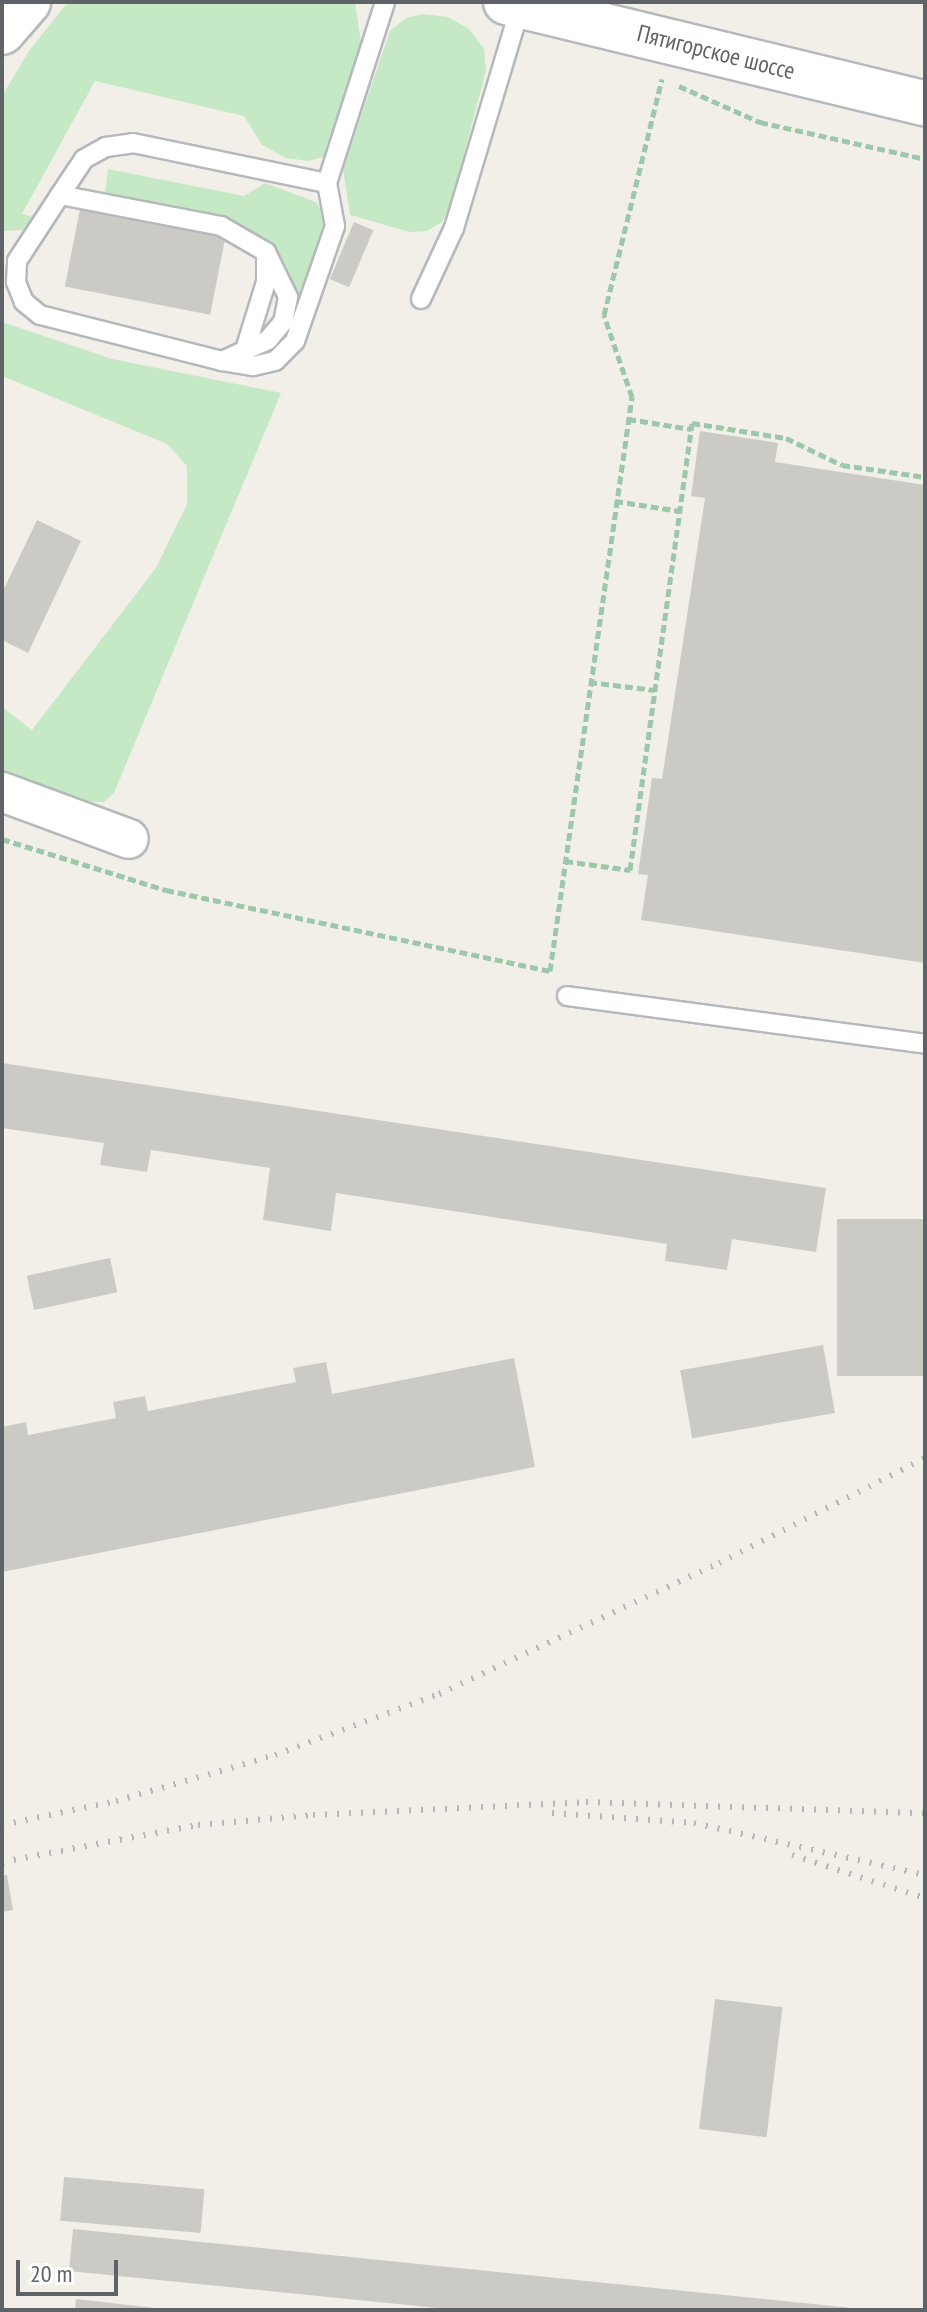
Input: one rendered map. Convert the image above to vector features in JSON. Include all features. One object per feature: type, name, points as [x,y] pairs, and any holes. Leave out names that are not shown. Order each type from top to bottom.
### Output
[{"type":"main road","points":[[2,14],[8,2]]},
{"type":"main road","points":[[2,32],[28,2]]},
{"type":"main road","name":"Пятигорское шоссе","points":[[514,4],[925,103]]},
{"type":"street","points":[[2,792],[129,839]]},
{"type":"lane","points":[[327,183],[133,143],[106,147],[84,159],[60,195],[10,257],[16,282],[24,302],[40,315],[222,361],[253,366],[275,361],[295,341],[335,226],[327,183],[385,2]]},
{"type":"lane","points":[[421,299],[454,228],[514,4]]},
{"type":"lane","points":[[60,195],[221,226],[266,252],[288,297],[283,322],[268,340],[222,361]]},
{"type":"lane","points":[[245,350],[266,282],[266,252]]},
{"type":"lane","points":[[567,996],[925,1044]]},
{"type":"path","points":[[2,839],[166,890],[550,971],[632,397],[604,315],[662,79],[760,122],[925,159]]},
{"type":"path","points":[[628,419],[691,429]]},
{"type":"path","points":[[565,861],[630,870],[692,423],[786,438],[842,465],[925,477]]},
{"type":"path","points":[[615,501],[680,511]]},
{"type":"path","points":[[589,682],[655,690]]},
{"type":"green space","points":[[68,2],[355,2],[361,43],[325,156],[309,161],[286,158],[262,145],[244,116],[95,81],[22,214],[36,218],[24,230],[2,231],[2,96],[29,51]]},
{"type":"green space","points":[[423,14],[448,17],[469,29],[484,49],[486,71],[450,206],[442,222],[427,231],[410,232],[350,215],[343,169],[390,31],[406,18]]},
{"type":"green space","points":[[108,169],[244,196],[265,183],[316,202],[327,219],[325,240],[300,302],[280,257],[262,237],[238,225],[105,192]]},
{"type":"green space","points":[[2,322],[112,359],[281,393],[114,793],[104,802],[76,802],[2,775],[2,707],[32,730],[156,568],[187,504],[187,466],[167,444],[2,376]]},
{"type":"building","points":[[80,209],[225,237],[210,315],[65,287]]},
{"type":"building","points":[[354,222],[373,230],[349,287],[330,279]]},
{"type":"building","points":[[700,431],[778,443],[775,462],[925,485],[925,963],[641,920],[648,875],[638,874],[652,778],[662,779],[705,498],[691,496]]},
{"type":"building","points":[[37,520],[81,541],[28,653],[2,640],[2,593]]},
{"type":"building","points":[[2,1063],[826,1188],[816,1252],[732,1239],[727,1270],[665,1261],[667,1244],[336,1193],[331,1231],[263,1220],[270,1168],[151,1150],[147,1172],[100,1165],[104,1143],[2,1128]]},
{"type":"building","points":[[837,1219],[925,1219],[925,1376],[837,1376]]},
{"type":"building","points":[[110,1258],[117,1292],[34,1310],[27,1276]]},
{"type":"building","points":[[823,1345],[835,1413],[692,1438],[680,1370]]},
{"type":"building","points":[[514,1358],[535,1467],[2,1572],[2,1427],[26,1422],[28,1435],[116,1418],[113,1402],[145,1396],[148,1411],[296,1382],[293,1368],[326,1362],[332,1394]]},
{"type":"building","points":[[7,1875],[13,1910],[2,1912],[2,1876]]},
{"type":"building","points":[[715,1999],[782,2007],[767,2137],[699,2129]]},
{"type":"building","points":[[64,2177],[204,2189],[201,2233],[60,2221]]},
{"type":"building","points":[[73,2229],[852,2310],[457,2310],[69,2271]]},
{"type":"building","points":[[76,2299],[155,2308],[155,2310],[75,2310]]},
{"type":"railway","points":[[2,1825],[116,1801],[275,1755],[439,1694],[719,1563],[925,1458]]},
{"type":"railway","points":[[2,1862],[198,1825],[313,1815],[586,1802],[925,1813]]},
{"type":"railway","points":[[552,1813],[694,1823],[925,1875]]},
{"type":"railway","points":[[792,1855],[925,1898]]}]
